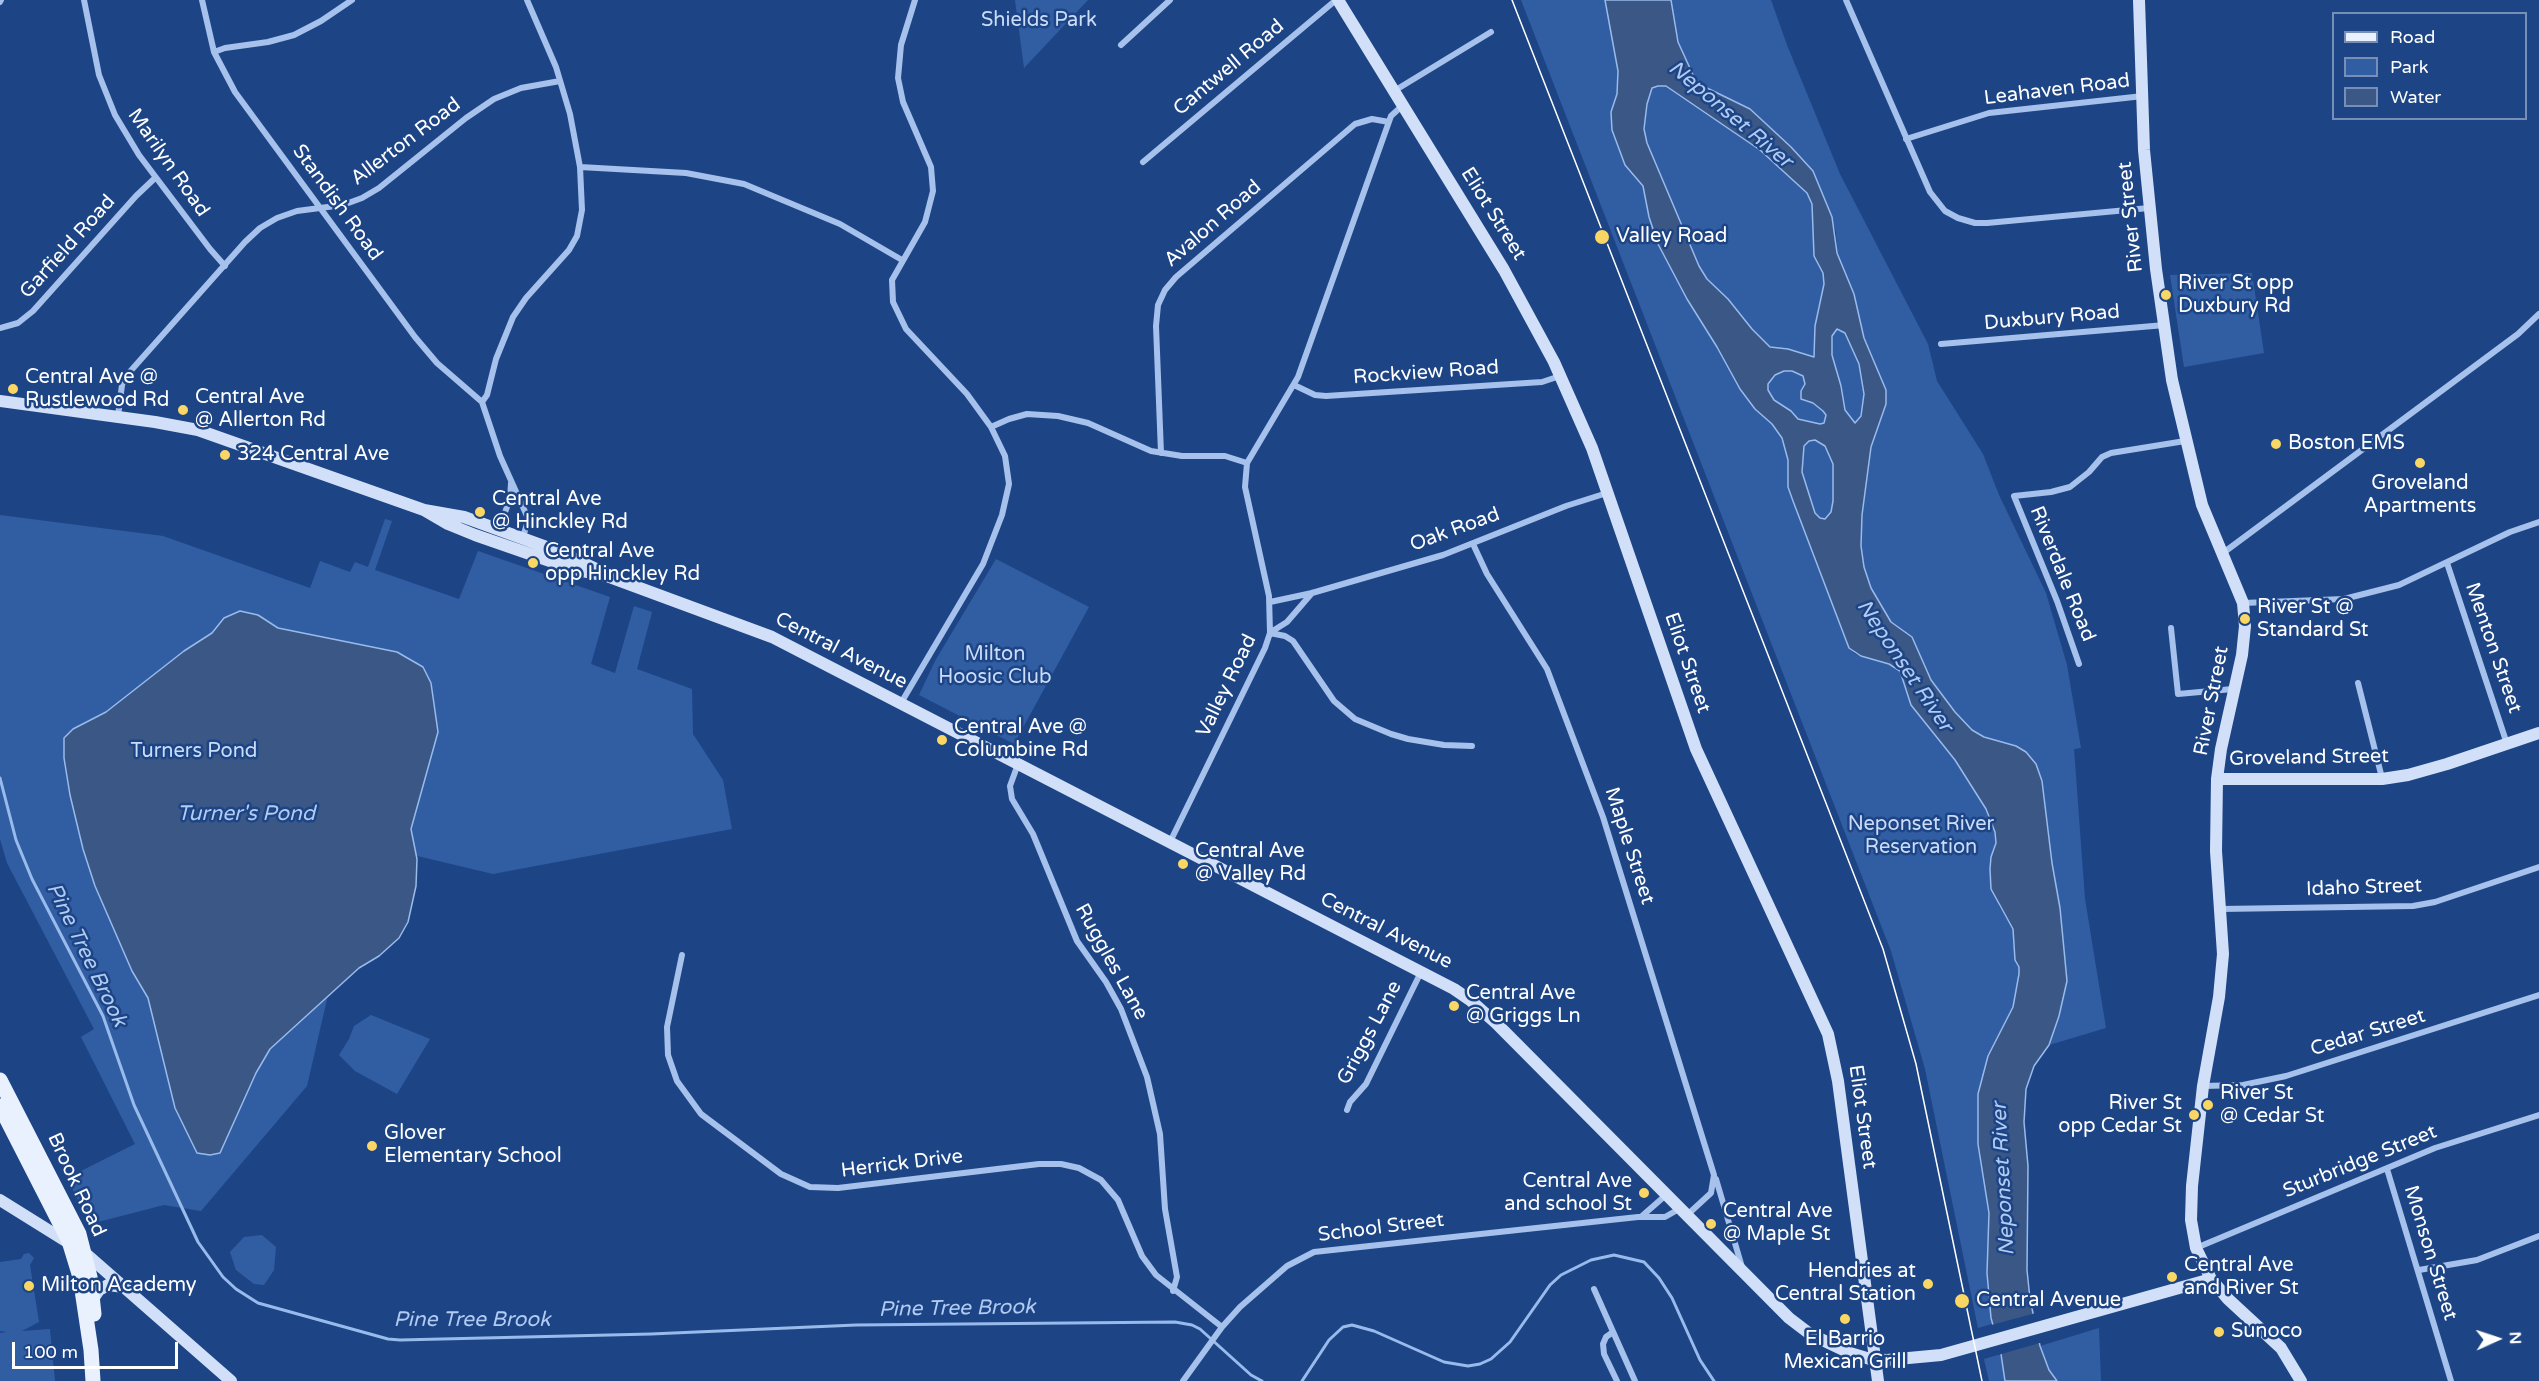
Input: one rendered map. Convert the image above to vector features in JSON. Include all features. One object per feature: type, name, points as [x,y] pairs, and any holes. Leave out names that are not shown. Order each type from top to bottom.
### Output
[{"type":"main road","name":"Brook Road","points":[[0,1080],[70,1214],[85,1253],[93,1299],[91,1350]]},
{"type":"main road","name":"Brook Road","points":[[0,1106],[69,1241],[80,1277],[91,1350],[93,1381]]},
{"type":"street","name":"Marilyn Road","points":[[84,0],[96,64],[105,94],[126,137],[155,178],[225,266]]},
{"type":"street","name":"Standish Road","points":[[202,0],[214,52],[229,83],[426,350],[482,402]]},
{"type":"street","points":[[214,52],[294,35],[321,21],[352,0]]},
{"type":"street","points":[[521,544],[528,524],[527,516],[511,483],[482,402],[487,395],[496,359],[513,317],[526,298],[569,249],[577,236],[582,210],[580,167],[573,127],[560,81],[527,0]]},
{"type":"street","points":[[901,703],[977,575],[1008,495],[1005,456],[991,427],[967,394],[912,335],[898,316],[893,302],[892,288],[895,273],[925,222],[933,191],[931,167],[903,102],[898,78],[901,45],[915,0]]},
{"type":"street","points":[[1121,45],[1170,0]]},
{"type":"street","name":"Eliot Street","points":[[1337,0],[1523,301],[1560,375],[1587,437],[1696,749],[1822,1018],[1831,1043],[1840,1093],[1878,1381]]},
{"type":"street","name":"Cantwell Road","points":[[1143,162],[1337,0]]},
{"type":"street","points":[[1846,0],[1930,192],[1945,211],[1975,223],[2149,208]]},
{"type":"street","name":"River Street","points":[[2139,0],[2144,150],[2149,208],[2172,380],[2202,505],[2243,603],[2245,626],[2242,655],[2233,688],[2217,779],[2216,851],[2223,954],[2219,997],[2203,1086],[2191,1199],[2191,1220],[2196,1248],[2211,1280],[2281,1348],[2301,1381]]},
{"type":"street","points":[[1394,91],[1491,32]]},
{"type":"street","name":"Allerton Road","points":[[118,417],[122,386],[127,375],[245,242],[268,223],[297,211],[343,205],[371,193],[465,118],[494,99],[521,88],[560,81]]},
{"type":"street","name":"Leahaven Road","points":[[1906,140],[1989,113],[2143,96]]},
{"type":"street","name":"Valley Road","points":[[1170,842],[1265,648],[1270,633],[1270,602],[1246,496],[1247,463],[1294,385],[1322,313],[1389,122],[1394,112],[1402,105]]},
{"type":"street","name":"Avalon Road","points":[[1161,453],[1156,326],[1158,305],[1165,290],[1176,277],[1355,124],[1372,119],[1389,122]]},
{"type":"street","points":[[580,167],[686,173],[744,184],[840,224],[902,260]]},
{"type":"street","name":"Garfield Road","points":[[0,328],[18,323],[33,311],[136,196],[155,178]]},
{"type":"street","points":[[2222,553],[2518,334],[2539,314]]},
{"type":"street","name":"Duxbury Road","points":[[1941,344],[2164,325]]},
{"type":"street","name":"Rockview Road","points":[[1294,385],[1314,395],[1326,396],[1542,382],[1560,375]]},
{"type":"street","name":"Central Avenue","points":[[0,401],[166,423],[208,433],[424,510],[448,524],[521,544],[573,569],[607,576],[756,630],[1422,971],[1475,1004],[1744,1274],[1803,1329],[1850,1353],[1875,1359],[1932,1357],[2114,1309],[2211,1280]]},
{"type":"street","points":[[991,427],[1009,418],[1027,414],[1058,416],[1088,423],[1135,445],[1161,453],[1182,456],[1225,456],[1247,463]]},
{"type":"street","name":"Riverdale Road","points":[[2079,664],[2057,600],[2013,496],[2051,492],[2070,487],[2089,472],[2102,457],[2111,453],[2185,441]]},
{"type":"street","points":[[496,536],[511,495],[511,483]]},
{"type":"street","name":"Oak Road","points":[[1270,602],[1312,593],[1434,558],[1566,506],[1607,493]]},
{"type":"street","points":[[2243,603],[2344,599],[2398,585],[2510,532],[2539,522]]},
{"type":"street","name":"Maple Street","points":[[1473,544],[1487,574],[1542,660],[1581,754],[1658,989],[1744,1274]]},
{"type":"street","name":"Menton Street","points":[[2447,563],[2507,744]]},
{"type":"street","points":[[1270,633],[1287,622],[1312,593]]},
{"type":"street","points":[[2171,628],[2178,694],[2233,688]]},
{"type":"street","points":[[1270,633],[1285,636],[1293,641],[1334,701],[1355,719],[1391,735],[1408,739],[1444,745],[1472,746]]},
{"type":"street","points":[[2358,683],[2382,779]]},
{"type":"street","name":"Groveland Street","points":[[2217,779],[2382,779],[2447,765],[2539,733]]},
{"type":"street","name":"Ruggles Lane","points":[[1018,764],[1010,786],[1012,799],[1033,834],[1077,941],[1106,982],[1121,1009],[1147,1077],[1160,1134],[1165,1209],[1177,1277],[1173,1291]]},
{"type":"street","name":"Idaho Street","points":[[2221,909],[2413,906],[2435,902],[2539,867]]},
{"type":"street","name":"Herrick Drive","points":[[682,955],[667,1027],[668,1055],[676,1081],[701,1114],[781,1174],[810,1187],[838,1188],[1039,1164],[1061,1164],[1079,1168],[1095,1175],[1113,1193],[1127,1215],[1146,1263],[1173,1291],[1220,1330]]},
{"type":"street","name":"Griggs Lane","points":[[1347,1110],[1350,1102],[1366,1084],[1422,971]]},
{"type":"street","name":"Cedar Street","points":[[2203,1086],[2243,1085],[2286,1076],[2539,995]]},
{"type":"street","name":"Sturbridge Street","points":[[2196,1248],[2435,1148],[2539,1115]]},
{"type":"street","name":"Monson Street","points":[[2387,1169],[2451,1381]]},
{"type":"street","points":[[1683,1212],[1711,1193],[1714,1176]]},
{"type":"street","points":[[1638,1217],[1650,1211],[1666,1195]]},
{"type":"street","points":[[0,1200],[85,1253],[231,1381]]},
{"type":"street","name":"School Street","points":[[1183,1381],[1220,1330],[1240,1307],[1278,1273],[1296,1260],[1314,1252],[1638,1217],[1665,1217],[1683,1212]]},
{"type":"street","points":[[2419,1270],[2487,1257],[2539,1236]]},
{"type":"street","points":[[93,1299],[99,1290],[108,1285],[124,1287]]},
{"type":"street","points":[[1594,1289],[1635,1381]]},
{"type":"street","points":[[1613,1332],[1606,1336],[1603,1344],[1617,1381]]},
{"type":"green space","name":"Shields Park","points":[[1015,0],[1088,0],[1024,68]]},
{"type":"green space","name":"Neponset River Reservation","points":[[1521,0],[1605,0],[1618,71],[1617,94],[1611,112],[1638,180],[1643,186],[1649,217],[1658,244],[1687,299],[1718,347],[1740,389],[1782,438],[1788,460],[1788,487],[1849,648],[1855,654],[1889,664],[1900,671],[1911,705],[1955,760],[1986,809],[1995,832],[1996,843],[1991,856],[1999,906],[2013,929],[2015,960],[2019,967],[2019,974],[2013,1007],[1988,1056],[1978,1094],[1978,1144],[1989,1213],[1987,1273],[1992,1324],[1978,1328],[1925,1069],[1891,951]]},
{"type":"green space","name":"Neponset River Reservation","points":[[1671,0],[1771,0],[1840,174],[1928,344],[1937,381],[1983,454],[1999,495],[2046,593],[2067,665],[2081,748],[2074,749],[2085,899],[2106,1028],[2049,1045],[2067,981],[2060,908],[2042,781],[2016,746],[1985,737],[1972,730],[1955,712],[1931,680],[1912,637],[1891,623],[1871,588],[1864,567],[1861,546],[1862,515],[1871,447],[1886,404],[1859,324],[1854,294],[1837,253],[1836,232],[1827,204],[1813,171],[1694,77],[1678,42]]},
{"type":"green space","points":[[1666,86],[1760,150],[1807,193],[1812,204],[1814,256],[1823,273],[1824,284],[1818,309],[1815,357],[1788,349],[1770,347],[1728,299],[1707,279],[1699,266],[1647,143],[1644,129],[1647,104],[1652,88]]},
{"type":"green space","points":[[2252,273],[2264,353],[2184,367],[2170,275]]},
{"type":"green space","points":[[1837,329],[1845,333],[1859,364],[1864,394],[1861,416],[1855,423],[1845,410],[1832,355],[1832,336]]},
{"type":"green space","points":[[1784,371],[1792,371],[1803,376],[1805,384],[1801,391],[1805,401],[1823,410],[1826,415],[1824,423],[1820,425],[1798,419],[1791,411],[1774,400],[1768,390],[1768,384],[1775,375]]},
{"type":"green space","points":[[1815,440],[1825,446],[1833,464],[1833,501],[1831,512],[1825,519],[1815,513],[1802,472],[1804,446],[1809,441]]},
{"type":"green space","name":"Turners Pond","points":[[0,515],[163,536],[310,588],[320,561],[350,572],[355,562],[368,567],[385,519],[392,521],[375,570],[459,599],[478,551],[610,597],[591,664],[615,673],[634,606],[652,612],[637,669],[692,689],[693,734],[723,780],[732,829],[493,874],[363,843],[307,1086],[201,1211],[164,1205],[90,1224],[67,1178],[135,1144],[81,1037],[94,1029],[7,863],[0,839]]},
{"type":"green space","name":"Milton Hoosic Club","points":[[996,559],[1089,607],[1014,744],[919,695],[935,661]]},
{"type":"green space","points":[[371,1015],[430,1039],[397,1094],[355,1071],[339,1055],[354,1026]]},
{"type":"green space","points":[[262,1235],[276,1247],[274,1270],[264,1285],[254,1284],[236,1270],[230,1252],[244,1237]]},
{"type":"green space","points":[[29,1253],[34,1258],[30,1265],[39,1322],[22,1331],[50,1329],[55,1381],[0,1381],[0,1333],[7,1332],[0,1331],[0,1262],[21,1259],[24,1254]]},
{"type":"green space","points":[[2099,1328],[2101,1381],[2057,1381],[2049,1370],[2040,1346]]},
{"type":"green space","points":[[2001,1354],[2005,1381],[1989,1381],[1984,1359]]},
{"type":"water","name":"Neponset River","points":[[1605,0],[1671,0],[1678,42],[1694,77],[1703,86],[1750,109],[1813,171],[1832,217],[1837,253],[1854,294],[1864,338],[1886,390],[1886,404],[1871,447],[1862,515],[1861,546],[1864,567],[1871,588],[1891,622],[1912,637],[1931,680],[1955,712],[1972,730],[1984,737],[2016,746],[2026,752],[2036,764],[2042,781],[2060,908],[2067,981],[2049,1045],[2034,1066],[2026,1089],[2024,1122],[2028,1166],[2027,1270],[2030,1299],[2040,1346],[2049,1370],[2057,1381],[2005,1381],[2001,1354],[1991,1318],[1987,1273],[1989,1213],[1978,1144],[1978,1094],[1988,1056],[2013,1007],[2019,974],[2019,967],[2015,960],[2013,929],[1991,889],[1990,869],[1996,843],[1995,832],[1986,809],[1955,760],[1911,705],[1900,671],[1889,664],[1861,656],[1849,648],[1788,487],[1788,460],[1782,438],[1740,389],[1687,299],[1658,244],[1649,217],[1643,186],[1625,165],[1612,130],[1611,112],[1617,94],[1618,71]],"holes":[[[1666,86],[1760,150],[1807,193],[1812,204],[1814,256],[1823,273],[1824,284],[1815,326],[1814,357],[1788,349],[1770,347],[1728,299],[1707,279],[1699,266],[1647,143],[1644,129],[1647,104],[1652,88]],[[1837,329],[1845,333],[1859,364],[1864,394],[1861,416],[1855,423],[1845,410],[1832,355],[1832,336]],[[1784,371],[1792,371],[1803,376],[1805,384],[1801,391],[1801,399],[1813,403],[1823,411],[1826,415],[1824,423],[1798,419],[1791,411],[1774,400],[1768,390],[1768,384],[1775,375]],[[1815,440],[1825,446],[1833,464],[1833,501],[1831,512],[1825,519],[1815,513],[1802,472],[1804,446],[1809,441]]]},
{"type":"water","name":"Turner's Pond","points":[[240,611],[258,615],[278,628],[397,652],[423,667],[431,683],[438,732],[411,829],[417,859],[416,886],[408,922],[399,938],[379,956],[359,968],[270,1049],[256,1073],[220,1153],[210,1155],[197,1153],[175,1108],[148,998],[132,971],[95,886],[70,795],[64,758],[64,738],[73,729],[106,712],[184,651],[212,633],[224,618]]},
{"type":"pier","points":[[2036,1313],[2043,1342],[1998,1355],[1991,1325]]},
{"type":"waterway","name":"Pine Tree Brook","points":[[0,778],[16,840],[32,879],[103,1016],[134,1105],[198,1242],[223,1277],[236,1289],[258,1303],[388,1339],[400,1340],[651,1334],[856,1325],[1175,1322],[1200,1329],[1251,1375],[1262,1381]]},
{"type":"waterway","name":"Pine Tree Brook","points":[[1302,1381],[1329,1340],[1343,1327],[1352,1325],[1374,1331],[1444,1362],[1468,1366],[1480,1364],[1491,1359],[1510,1342],[1550,1285],[1561,1275],[1591,1260],[1614,1255],[1644,1262],[1659,1278],[1672,1298],[1700,1360],[1714,1381]]},
{"type":"tram line","points":[[1512,0],[1883,949],[1916,1064],[1982,1381]]},
{"type":"place","name":"Valley Road","points":[[1602,237]]},
{"type":"place","name":"River St opp Duxbury Rd","points":[[2166,295]]},
{"type":"place","name":"Central Ave @ Rustlewood Rd","points":[[13,389]]},
{"type":"place","name":"Central Ave @ Allerton Rd","points":[[183,410]]},
{"type":"place","name":"Boston EMS","points":[[2276,444]]},
{"type":"place","name":"324 Central Ave","points":[[225,455]]},
{"type":"place","name":"Groveland Apartments","points":[[2420,463]]},
{"type":"place","name":"Central Ave @ Hinckley Rd","points":[[480,512]]},
{"type":"place","name":"Central Ave opp Hinckley Rd","points":[[533,563]]},
{"type":"place","name":"River St @ Standard St","points":[[2245,619]]},
{"type":"place","name":"Central Ave @ Columbine Rd","points":[[942,740]]},
{"type":"place","name":"Central Ave @ Valley Rd","points":[[1183,864]]},
{"type":"place","name":"Central Ave @ Griggs Ln","points":[[1454,1006]]},
{"type":"place","name":"River St @ Cedar St","points":[[2208,1105]]},
{"type":"place","name":"River St opp Cedar St","points":[[2194,1115]]},
{"type":"place","name":"Glover Elementary School","points":[[372,1146]]},
{"type":"place","name":"Central Ave and school St","points":[[1644,1193]]},
{"type":"place","name":"Central Ave @ Maple St","points":[[1711,1224]]},
{"type":"place","name":"Central Ave and River St","points":[[2172,1277]]},
{"type":"place","name":"Hendries at Central Station","points":[[1928,1284]]},
{"type":"place","name":"Milton Academy","points":[[29,1286]]},
{"type":"place","name":"Central Avenue","points":[[1962,1301]]},
{"type":"place","name":"El Barrio Mexican Grill","points":[[1845,1319]]},
{"type":"place","name":"Sunoco","points":[[2219,1332]]}]
